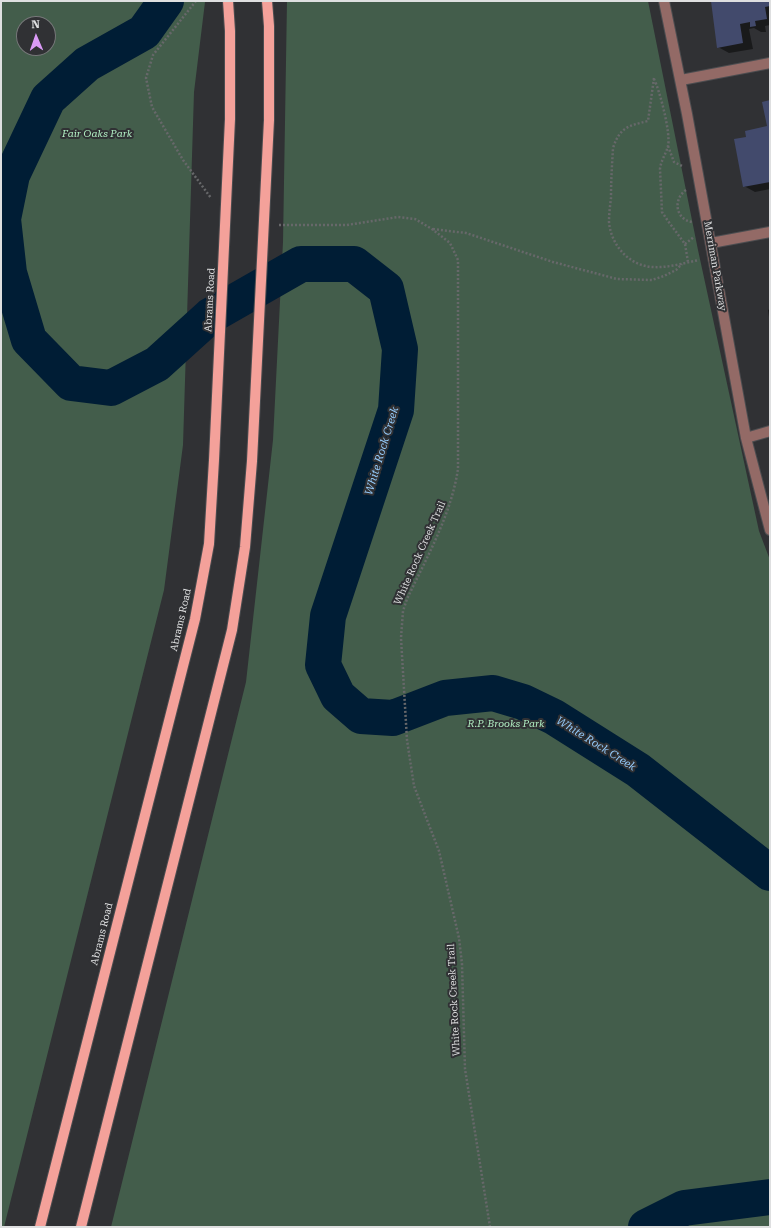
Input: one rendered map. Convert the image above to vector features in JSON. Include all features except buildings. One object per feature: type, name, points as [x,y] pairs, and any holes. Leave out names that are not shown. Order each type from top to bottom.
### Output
[{"type":"main road","name":"Abrams Road","points":[[40,1227],[195,619],[208,544],[215,452],[230,119],[230,31],[228,1]]},
{"type":"main road","points":[[80,1227],[232,630],[245,547],[269,120],[269,26],[267,1]]},
{"type":"street","name":"Merriman Parkway","points":[[664,1],[681,80],[746,438],[770,530]]},
{"type":"street","points":[[681,80],[770,63]]},
{"type":"street","points":[[711,243],[770,232]]},
{"type":"street","points":[[746,438],[770,431]]},
{"type":"path","points":[[196,1],[154,55],[146,78],[152,106],[183,160],[214,202]]},
{"type":"path","points":[[684,174],[682,166],[674,162],[668,146],[668,136],[663,107],[654,78],[648,121],[625,128],[617,137],[613,148],[609,222],[612,235],[619,248],[627,257],[638,263],[652,267],[672,266],[714,258]]},
{"type":"path","points":[[668,146],[660,162],[662,212],[685,244],[688,262]]},
{"type":"path","points":[[687,189],[681,193],[678,199],[678,207],[683,218],[693,222]]},
{"type":"path","name":"White Rock Creek Trail","points":[[275,224],[347,226],[398,217],[415,219],[432,229],[450,243],[458,260],[458,470],[448,511],[407,599],[403,611],[401,638],[407,740],[414,786],[439,851],[459,938],[462,964],[465,1069],[490,1227]]},
{"type":"path","points":[[432,229],[466,234],[553,262],[617,279],[652,280],[676,270],[683,263]]},
{"type":"path","points":[[685,244],[695,237]]},
{"type":"green space","name":"Fair Oaks Park","points":[[1,1],[205,2],[194,92],[183,445],[164,590],[4,1227],[1,1227]]},
{"type":"green space","name":"R.P. Brooks Park","points":[[287,1],[648,1],[698,250],[759,531],[770,560],[770,1227],[111,1227],[246,682],[273,440],[283,242]]},
{"type":"waterway","name":"White Rock Creek","points":[[166,1],[144,32],[87,64],[48,99],[12,175],[3,219],[9,273],[29,340],[71,383],[111,388],[157,364],[210,316],[301,264],[354,264],[386,289],[400,349],[396,410],[328,616],[323,665],[338,696],[361,716],[393,718],[445,698],[493,693],[523,702],[554,717],[638,770],[770,873]]},
{"type":"waterway","name":"White Rock Creek","points":[[646,1227],[684,1208],[770,1197]]}]
